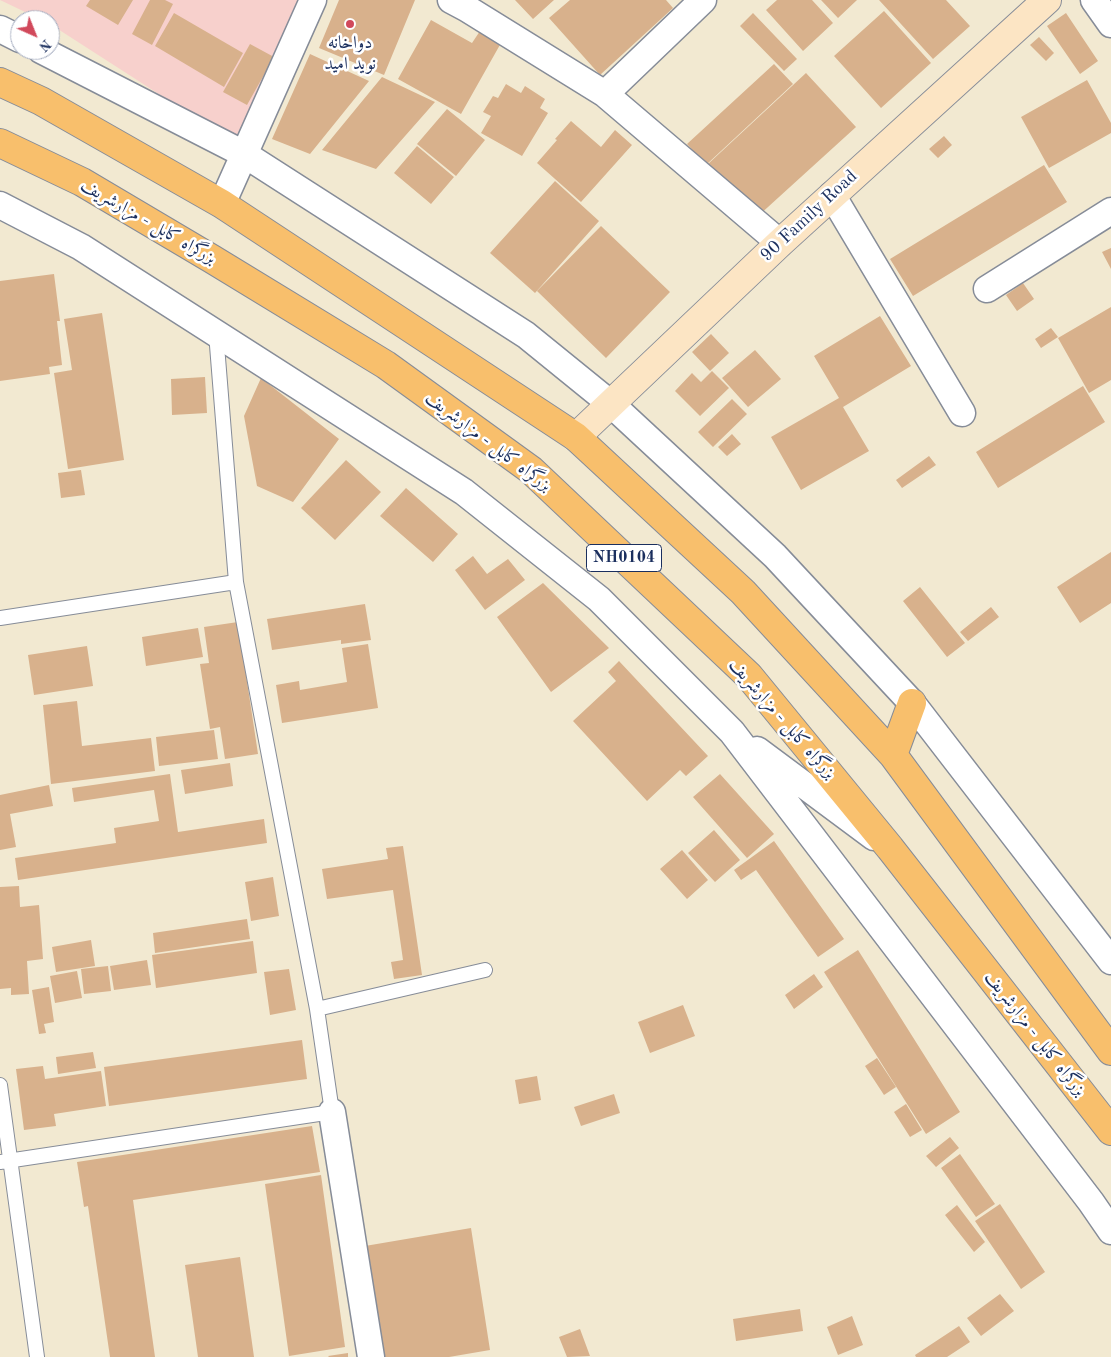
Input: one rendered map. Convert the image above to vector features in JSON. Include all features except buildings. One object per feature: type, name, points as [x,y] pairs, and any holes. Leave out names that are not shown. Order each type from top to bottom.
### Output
[{"type":"highway","name":"NH0104","points":[[0,82],[41,101],[222,204],[576,437],[743,592],[893,755],[1111,1051]]},
{"type":"highway","name":"بزرگراه کابل - مزارشریف","points":[[0,143],[82,182],[386,365],[531,470],[749,676],[890,848],[1111,1131]]},
{"type":"highway","points":[[893,755],[912,703]]},
{"type":"street","points":[[222,204],[312,0]]},
{"type":"street","points":[[450,0],[605,94],[780,243]]},
{"type":"street","points":[[605,94],[704,0]]},
{"type":"street","name":"90 Family Road","points":[[576,437],[780,243],[1047,0]]},
{"type":"street","points":[[1094,0],[1111,24]]},
{"type":"street","points":[[60,60],[244,154],[526,335],[612,404],[776,556],[912,703],[1111,961]]},
{"type":"street","points":[[832,196],[962,414]]},
{"type":"street","points":[[0,205],[81,247],[464,492],[599,599],[732,732],[1091,1202],[1111,1231]]},
{"type":"street","points":[[987,289],[1111,211]]},
{"type":"street","points":[[732,732],[890,848]]},
{"type":"street","points":[[332,1112],[371,1357]]},
{"type":"lane","points":[[6,1162],[332,1112],[317,1009],[236,582],[216,333]]},
{"type":"lane","points":[[0,618],[236,582]]},
{"type":"lane","points":[[317,1009],[485,970]]},
{"type":"lane","points":[[0,1085],[6,1162],[37,1357]]},
{"type":"shaded area","points":[[0,0],[305,0],[252,154],[60,30],[60,10],[21,10]]},
{"type":"place","name":"دواخانه نوید امید","points":[[350,24]]}]
